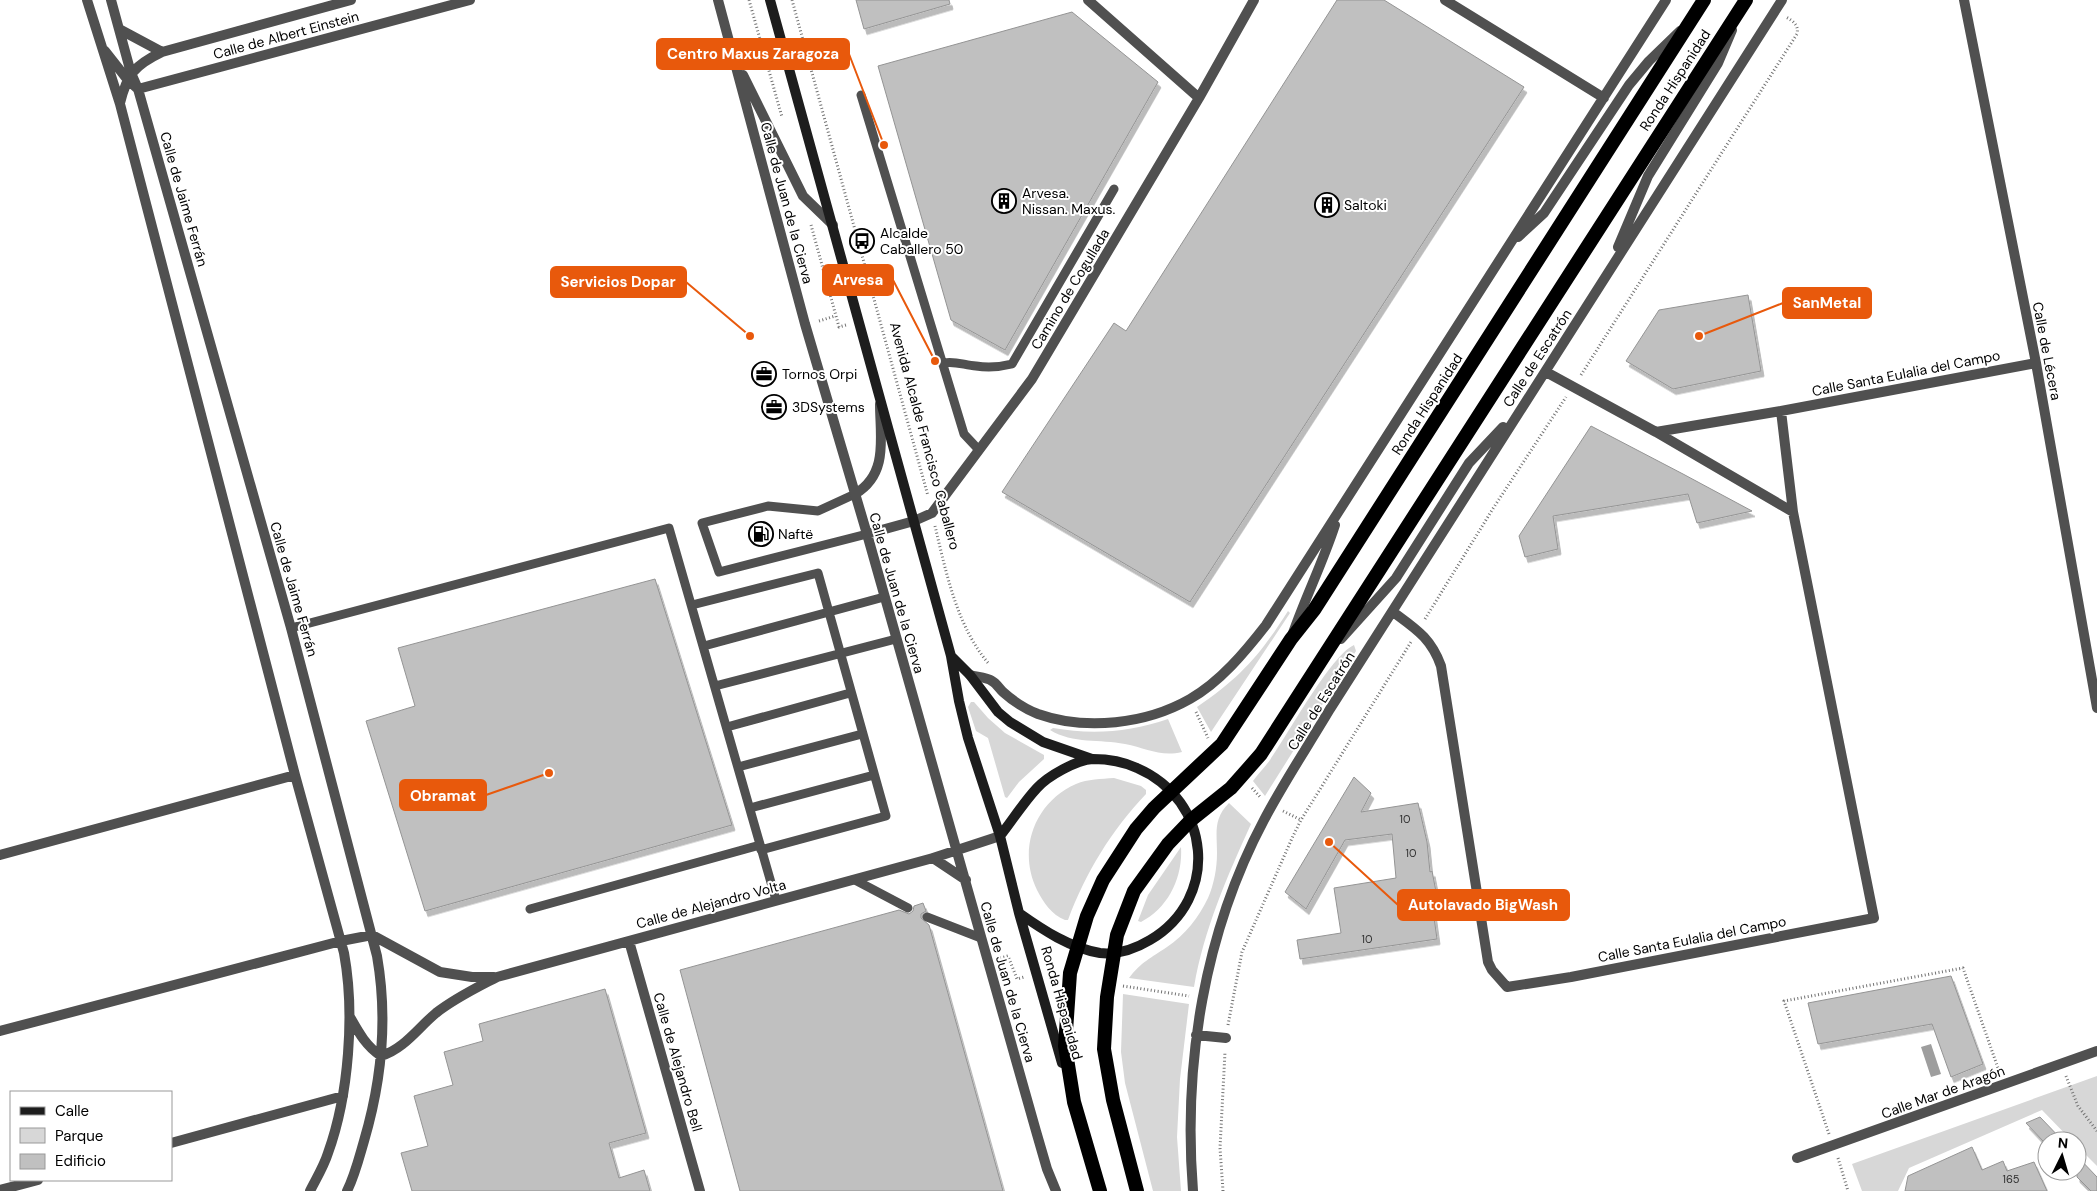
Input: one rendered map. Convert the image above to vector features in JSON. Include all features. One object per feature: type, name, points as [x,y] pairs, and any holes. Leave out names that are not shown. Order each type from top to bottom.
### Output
[{"type":"highway","name":"Ronda Hispanidad","points":[[1100,1191],[1074,1102],[1065,1046],[1070,973],[1094,898],[1114,861],[1136,830],[1172,791],[1222,744],[1290,639],[1320,602],[1704,0]]},
{"type":"highway","name":"Ronda Hispanidad","points":[[1137,1191],[1112,1100],[1104,1049],[1107,998],[1114,954],[1123,916],[1134,892],[1168,844],[1191,820],[1231,788],[1261,754],[1744,3]]},
{"type":"main road","points":[[770,0],[951,656],[958,701],[968,738],[1000,836]]},
{"type":"main road","points":[[951,656],[970,675],[986,699],[1010,722],[1043,742],[1092,759]]},
{"type":"main road","points":[[1000,836],[1045,781],[1068,768],[1092,759]]},
{"type":"main road","name":"Ronda Hispanidad","points":[[1019,913],[1045,930],[1078,946],[1089,950],[1114,954],[1137,947],[1158,935],[1171,925],[1185,906],[1195,884],[1198,868],[1198,852],[1191,820],[1172,791],[1154,776],[1132,766],[1092,759]]},
{"type":"main road","name":"Ronda Hispanidad","points":[[1000,836],[1019,913],[1074,1102]]},
{"type":"street","points":[[87,0],[120,104],[348,971],[350,1016],[343,1096],[328,1153],[310,1191]]},
{"type":"street","name":"Calle de Jaime Ferrán","points":[[111,0],[129,76],[138,89],[291,628],[372,935],[381,980],[383,1005],[381,1056],[371,1118],[353,1179],[347,1191]]},
{"type":"street","name":"Calle de Albert Einstein","points":[[129,76],[142,63],[162,52],[351,0]]},
{"type":"street","name":"Calle de Albert Einstein","points":[[138,89],[470,0]]},
{"type":"street","name":"Calle de Juan de la Cierva","points":[[718,0],[805,324],[867,534],[955,850],[966,880],[1041,1150],[1056,1191]]},
{"type":"street","points":[[1088,0],[1199,98]]},
{"type":"street","name":"Camino de Cogullada","points":[[867,534],[914,521],[932,513],[1032,379],[1199,98],[1254,0]]},
{"type":"street","points":[[1444,0],[1604,98]]},
{"type":"street","points":[[970,675],[992,681],[1015,702],[1038,714],[1076,722],[1108,723],[1129,721],[1151,715],[1190,700],[1225,672],[1257,636],[1340,510],[1666,0]]},
{"type":"street","name":"Calle de Escatrón","points":[[1193,1191],[1189,1110],[1196,1035],[1210,964],[1224,916],[1244,864],[1264,821],[1330,709],[1782,0]]},
{"type":"street","name":"Calle de Lécera","points":[[1964,0],[2036,363],[2097,708]]},
{"type":"street","name":"Calle de Escatrón","points":[[1607,273],[1648,176],[1718,63],[1744,3]]},
{"type":"street","name":"Ronda Hispanidad","points":[[1504,251],[1544,213],[1639,73],[1691,20]]},
{"type":"street","points":[[119,29],[162,52]]},
{"type":"street","points":[[100,44],[129,76],[120,104]]},
{"type":"street","points":[[733,57],[803,196],[833,225]]},
{"type":"street","name":"Calle Santa Eulalia del Campo","points":[[1656,432],[1781,411],[2036,363]]},
{"type":"street","points":[[1546,372],[1656,432],[1793,512]]},
{"type":"street","points":[[855,494],[869,484],[876,474],[881,454],[880,398]]},
{"type":"street","name":"Ronda Hispanidad","points":[[1325,657],[1396,578],[1470,463],[1520,410]]},
{"type":"street","name":"Calle Santa Eulalia del Campo","points":[[1393,612],[1418,630],[1429,641],[1441,666],[1488,962],[1492,970],[1507,987],[1874,918],[1793,512],[1781,411]]},
{"type":"street","points":[[1290,639],[1303,604],[1326,555],[1340,510]]},
{"type":"street","points":[[0,855],[295,775]]},
{"type":"street","name":"Calle de Alejandro Volta","points":[[381,1056],[393,1053],[435,1014],[454,1000],[497,977],[855,880],[933,858],[1000,836]]},
{"type":"street","points":[[933,858],[966,880]]},
{"type":"street","points":[[0,1031],[341,941],[372,935]]},
{"type":"street","name":"Calle de Alejandro Volta","points":[[372,935],[440,972],[472,977],[497,977]]},
{"type":"street","name":"Calle de Alejandro Bell","points":[[629,941],[700,1191]]},
{"type":"street","points":[[350,1016],[361,1037],[371,1049],[381,1056]]},
{"type":"street","points":[[1196,1035],[1226,1038]]},
{"type":"street","name":"Calle Mar de Aragón","points":[[1797,1158],[2097,1051]]},
{"type":"street","points":[[172,1143],[343,1096]]},
{"type":"street","points":[[0,1190],[34,1181]]},
{"type":"lane","points":[[861,95],[944,363],[964,434],[979,450]]},
{"type":"lane","points":[[944,363],[953,361],[974,366],[997,368],[1012,364],[1114,189]]},
{"type":"lane","points":[[855,494],[818,511],[768,506],[702,523],[719,572],[867,534]]},
{"type":"lane","points":[[291,628],[668,528],[704,646],[776,900]]},
{"type":"lane","points":[[530,909],[761,847],[886,816],[827,612],[818,573],[692,605]]},
{"type":"lane","points":[[704,646],[884,597]]},
{"type":"lane","points":[[715,686],[896,638]]},
{"type":"lane","points":[[727,727],[850,693]]},
{"type":"lane","points":[[738,767],[862,734]]},
{"type":"lane","points":[[750,808],[874,775]]},
{"type":"lane","points":[[855,880],[908,908]]},
{"type":"lane","points":[[927,917],[981,938]]},
{"type":"path","name":"Avenida Alcalde Francisco Caballero","points":[[792,0],[958,606],[978,650],[993,669]]},
{"type":"path","points":[[1223,1191],[1220,1116],[1226,1038],[1242,952],[1293,836],[1301,820],[1494,507],[1573,388],[1797,34],[1798,27],[1795,23],[1776,10]]},
{"type":"path","points":[[818,321],[835,316]]},
{"type":"path","points":[[1830,1136],[1784,1001],[1964,968],[1999,1072]]},
{"type":"path","points":[[2066,1076],[2078,1106],[2097,1132]]},
{"type":"path","points":[[1836,1154],[1848,1191]]},
{"type":"green space","points":[[1288,611],[1290,613],[1211,732],[1197,707],[1226,686],[1259,653]]},
{"type":"green space","points":[[1354,645],[1356,651],[1265,796],[1253,781],[1270,760],[1322,679],[1344,652]]},
{"type":"green space","points":[[971,702],[974,702],[1005,733],[1044,755],[1044,759],[1019,782],[1007,798],[1005,797],[988,738],[976,731],[968,707]]},
{"type":"green space","points":[[1168,719],[1182,752],[1160,753],[1125,744],[1077,739],[1050,730],[1053,728],[1097,732],[1111,731],[1140,727]]},
{"type":"green space","points":[[1114,778],[1141,786],[1146,790],[1146,794],[1111,837],[1091,869],[1068,920],[1065,920],[1056,915],[1045,903],[1037,890],[1031,874],[1029,859],[1030,843],[1034,828],[1040,815],[1050,802],[1062,792],[1085,781]]},
{"type":"green space","points":[[1229,803],[1251,824],[1210,924],[1194,987],[1129,978],[1142,964],[1180,937],[1196,919],[1208,898],[1216,870],[1218,821]]},
{"type":"green space","points":[[1181,847],[1179,870],[1172,891],[1159,909],[1141,922],[1138,921],[1148,895]]},
{"type":"green space","points":[[1123,994],[1189,1004],[1180,1079],[1177,1137],[1181,1191],[1153,1191],[1125,1083],[1121,1052]]},
{"type":"green space","points":[[2097,1076],[2097,1166],[2087,1156],[2087,1131],[2062,1131],[2042,1110],[1909,1168],[1898,1191],[1862,1191],[1852,1164]]},
{"type":"shaded area","points":[[1931,1044],[1941,1074],[1931,1077],[1921,1047]]},
{"type":"building","points":[[856,0],[949,0],[950,4],[864,29]]},
{"type":"building","name":"Saltoki","points":[[1337,0],[1384,0],[1524,87],[1190,602],[1002,492],[1114,323],[1126,331]]},
{"type":"building","name":"Arvesa. Nissan. Maxus.","points":[[1072,12],[1158,82],[1005,350],[951,320],[878,66]]},
{"type":"building","points":[[1748,295],[1761,371],[1673,389],[1626,361],[1659,310]]},
{"type":"building","points":[[1591,426],[1752,511],[1697,523],[1688,494],[1553,516],[1558,549],[1525,557],[1519,536]]},
{"type":"building","points":[[655,579],[732,825],[425,911],[366,721],[415,706],[398,648]]},
{"type":"building","points":[[1354,777],[1371,793],[1361,812],[1418,803],[1427,842],[1430,872],[1432,871],[1438,902],[1432,903],[1437,939],[1300,959],[1297,940],[1341,933],[1334,888],[1396,878],[1392,834],[1345,840],[1306,909],[1285,892]]},
{"type":"building","points":[[923,903],[926,911],[921,914],[921,918],[929,925],[1003,1191],[740,1191],[680,970],[899,910],[909,914],[913,911],[914,906]]},
{"type":"building","points":[[1951,976],[1983,1064],[1951,1077],[1932,1024],[1818,1044],[1808,1003]]},
{"type":"building","points":[[605,989],[646,1133],[609,1143],[619,1178],[644,1170],[650,1191],[412,1191],[401,1153],[428,1146],[414,1096],[453,1085],[444,1052],[483,1041],[479,1024]]},
{"type":"building","points":[[2040,1117],[2053,1131],[2037,1131],[2037,1135],[2026,1123]]},
{"type":"building","points":[[1972,1147],[1982,1170],[2003,1161],[2007,1171],[2034,1162],[2037,1169],[2037,1181],[2043,1181],[2047,1191],[1905,1191],[1908,1176]]},
{"type":"building","points":[[2087,1166],[2097,1177],[2097,1191],[2091,1191],[2081,1181],[2087,1181]]},
{"type":"place","name":"Centro Maxus Zaragoza","points":[[884,145]]},
{"type":"place","name":"Arvesa. Nissan. Maxus.","points":[[1004,201]]},
{"type":"place","name":"Saltoki","points":[[1327,205]]},
{"type":"place","name":"Alcalde Caballero 50","points":[[862,241]]},
{"type":"place","name":"Servicios Dopar","points":[[750,336]]},
{"type":"place","name":"SanMetal","points":[[1699,336]]},
{"type":"place","name":"Arvesa","points":[[935,361]]},
{"type":"place","name":"Tornos Orpi","points":[[764,374]]},
{"type":"place","name":"3DSystems","points":[[774,407]]},
{"type":"place","name":"Naftë","points":[[761,534]]},
{"type":"place","name":"Obramat","points":[[549,773]]},
{"type":"place","name":"Autolavado BigWash","points":[[1329,842]]}]
